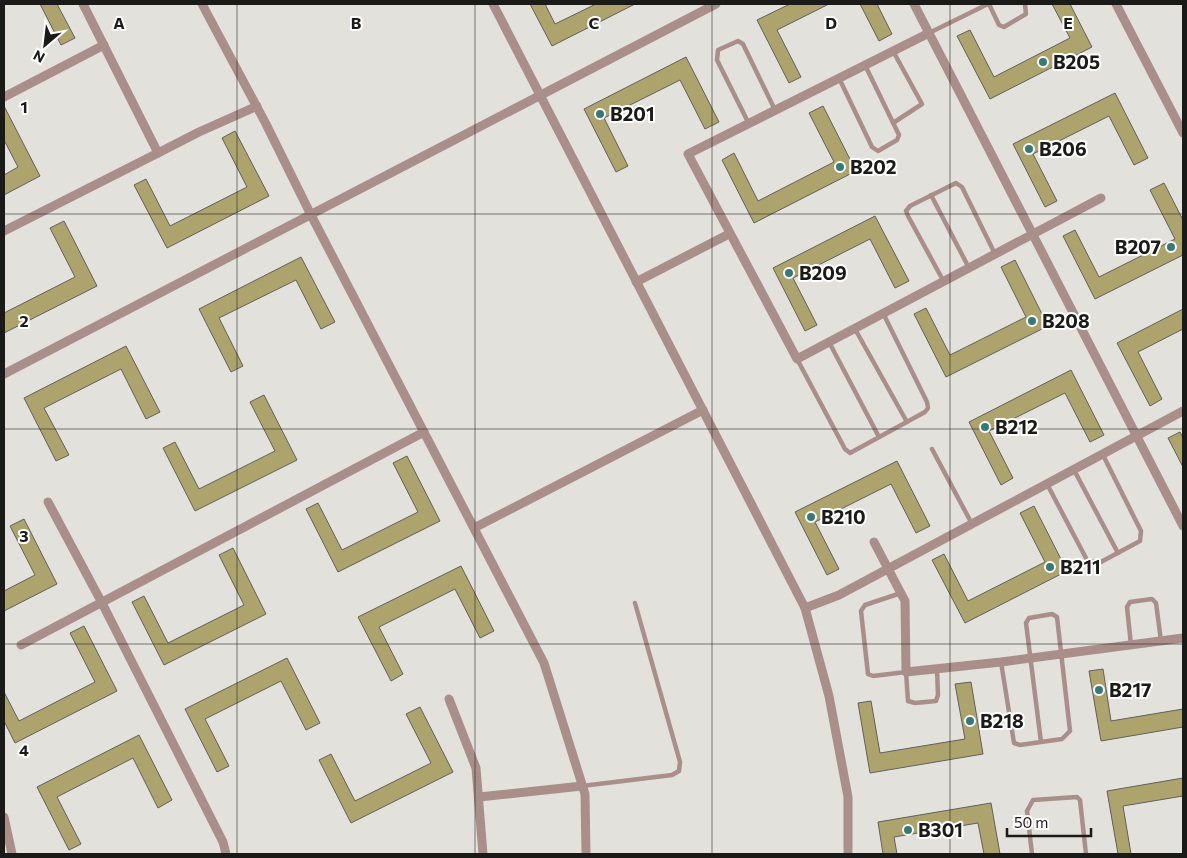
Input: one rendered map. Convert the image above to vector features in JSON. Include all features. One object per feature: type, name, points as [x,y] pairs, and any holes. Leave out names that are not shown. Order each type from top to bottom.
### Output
[{"type":"street","points":[[83,4],[158,153]]},
{"type":"street","points":[[202,4],[257,106],[311,215],[544,663],[585,794],[586,854]]},
{"type":"street","points":[[493,4],[805,608],[829,696],[848,797],[848,854]]},
{"type":"street","points":[[4,374],[716,4]]},
{"type":"street","points":[[914,4],[1183,526]]},
{"type":"street","points":[[1116,4],[1183,133]]},
{"type":"street","points":[[929,33],[688,154],[797,359],[1101,198]]},
{"type":"street","points":[[4,96],[104,44]]},
{"type":"street","points":[[4,231],[199,132],[257,106]]},
{"type":"street","points":[[636,282],[729,234]]},
{"type":"street","points":[[474,528],[703,410]]},
{"type":"street","points":[[805,608],[839,595],[1183,412]]},
{"type":"street","points":[[21,646],[424,432]]},
{"type":"street","points":[[48,502],[102,603],[222,842],[226,854]]},
{"type":"street","points":[[874,542],[905,601],[906,672],[1001,662],[1183,638]]},
{"type":"street","points":[[449,699],[476,768],[483,854]]},
{"type":"street","points":[[479,797],[582,786]]},
{"type":"street","points":[[4,817],[12,854]]},
{"type":"lane","points":[[929,33],[988,4],[999,25],[1004,27],[1026,14],[1025,4]]},
{"type":"lane","points":[[749,124],[717,60],[718,50],[738,41],[743,44],[775,110]]},
{"type":"lane","points":[[893,51],[922,104],[893,123]]},
{"type":"lane","points":[[839,78],[872,147],[878,151],[897,140],[899,135],[866,64]]},
{"type":"lane","points":[[944,282],[906,211],[910,206],[956,183],[962,187],[995,254]]},
{"type":"lane","points":[[931,195],[968,268]]},
{"type":"lane","points":[[797,359],[844,449],[850,453],[925,412],[928,408],[927,402],[883,314]]},
{"type":"lane","points":[[855,329],[906,422]]},
{"type":"lane","points":[[829,342],[879,437]]},
{"type":"lane","points":[[932,449],[972,524]]},
{"type":"lane","points":[[1047,484],[1087,560],[1099,563],[1140,541],[1141,531],[1103,455]]},
{"type":"lane","points":[[1074,470],[1118,553]]},
{"type":"lane","points":[[901,593],[865,605],[861,611],[868,674],[873,676],[906,672],[908,701],[915,703],[936,701],[938,696],[937,669]]},
{"type":"lane","points":[[1131,645],[1127,606],[1130,602],[1152,599],[1156,603],[1161,641]]},
{"type":"lane","points":[[582,786],[672,775],[679,771],[680,762],[635,603]]},
{"type":"lane","points":[[1001,662],[1014,743],[1020,745],[1041,742],[1062,739],[1070,731],[1057,617],[1052,614],[1029,618],[1026,623],[1032,658],[1041,742]]},
{"type":"lane","points":[[1032,854],[1026,811],[1028,804],[1033,800],[1076,797],[1080,800],[1086,854]]},
{"type":"building","points":[[40,4],[57,4],[75,38],[61,45]]},
{"type":"building","points":[[530,4],[545,4],[555,24],[596,4],[635,4],[552,46]]},
{"type":"building","points":[[790,4],[829,4],[777,30],[801,77],[789,83],[757,20]]},
{"type":"building","points":[[860,4],[877,4],[892,34],[879,41]]},
{"type":"building","name":"B205","points":[[1052,4],[1070,4],[1092,47],[990,99],[957,36],[970,30],[994,77],[1070,38]]},
{"type":"building","name":"B201","points":[[686,57],[719,122],[705,129],[680,80],[604,118],[628,166],[616,172],[584,109]]},
{"type":"building","name":"B206","points":[[1115,93],[1148,158],[1134,165],[1109,116],[1033,154],[1057,201],[1045,207],[1013,144]]},
{"type":"building","points":[[4,106],[40,176],[4,195],[4,175],[18,167],[4,140]]},
{"type":"building","name":"B202","points":[[823,106],[856,171],[754,223],[722,160],[734,153],[758,201],[834,162],[809,113]]},
{"type":"building","points":[[235,131],[269,196],[167,248],[134,185],[146,179],[170,226],[247,187],[222,138]]},
{"type":"building","name":"B207","points":[[1164,183],[1183,220],[1183,255],[1095,299],[1063,236],[1075,230],[1099,277],[1175,239],[1150,190]]},
{"type":"building","name":"B209","points":[[875,216],[909,281],[895,288],[870,239],[793,278],[817,325],[805,331],[773,268]]},
{"type":"building","points":[[64,221],[97,286],[4,333],[4,313],[75,277],[50,228]]},
{"type":"building","points":[[301,257],[335,322],[321,329],[296,280],[219,318],[243,366],[231,372],[199,309]]},
{"type":"building","name":"B208","points":[[1015,260],[1048,326],[946,377],[914,314],[926,308],[950,355],[1026,317],[1001,267]]},
{"type":"building","points":[[1183,309],[1183,329],[1138,352],[1162,399],[1150,406],[1117,343]]},
{"type":"building","points":[[126,346],[160,412],[146,419],[121,369],[44,408],[69,455],[56,461],[24,398]]},
{"type":"building","name":"B212","points":[[1071,370],[1104,435],[1090,442],[1065,393],[989,431],[1013,478],[1001,485],[969,422]]},
{"type":"building","points":[[264,395],[297,460],[195,511],[163,448],[175,442],[199,489],[275,451],[250,402]]},
{"type":"building","points":[[1180,432],[1183,438],[1183,467],[1168,438]]},
{"type":"building","points":[[407,456],[440,521],[338,572],[306,509],[318,503],[342,550],[418,512],[393,463]]},
{"type":"building","name":"B210","points":[[897,461],[930,526],[916,533],[891,484],[815,522],[839,569],[827,575],[795,512]]},
{"type":"building","name":"B211","points":[[1034,506],[1067,571],[965,623],[932,560],[944,554],[968,601],[1045,562],[1020,513]]},
{"type":"building","points":[[24,519],[57,584],[4,611],[4,591],[35,575],[10,526]]},
{"type":"building","points":[[233,548],[266,614],[164,665],[132,602],[144,596],[168,643],[244,605],[219,555]]},
{"type":"building","points":[[461,566],[494,631],[480,638],[455,589],[379,627],[403,674],[391,681],[358,617]]},
{"type":"building","points":[[84,626],[117,691],[15,743],[4,721],[4,692],[19,721],[95,682],[70,633]]},
{"type":"building","points":[[287,658],[320,723],[306,730],[281,681],[205,719],[229,766],[217,772],[185,709]]},
{"type":"building","name":"B217","points":[[1103,669],[1111,721],[1183,709],[1183,727],[1101,741],[1089,671]]},
{"type":"building","name":"B218","points":[[971,682],[983,754],[870,773],[858,703],[871,701],[880,753],[965,739],[955,684]]},
{"type":"building","points":[[420,707],[453,772],[351,823],[319,760],[331,754],[355,801],[431,763],[406,714]]},
{"type":"building","points":[[139,735],[172,800],[158,808],[133,758],[57,797],[81,844],[69,850],[37,787]]},
{"type":"building","points":[[1183,778],[1183,796],[1123,806],[1131,854],[1118,854],[1107,791]]},
{"type":"building","name":"B301","points":[[991,803],[1000,854],[984,854],[978,823],[894,837],[897,854],[883,854],[878,822]]},
{"type":"place","name":"B205","points":[[1043,62]]},
{"type":"place","name":"B201","points":[[600,114]]},
{"type":"place","name":"B206","points":[[1029,149]]},
{"type":"place","name":"B202","points":[[840,167]]},
{"type":"place","name":"B207","points":[[1171,247]]},
{"type":"place","name":"B209","points":[[789,273]]},
{"type":"place","name":"B208","points":[[1032,321]]},
{"type":"place","name":"B212","points":[[985,427]]},
{"type":"place","name":"B210","points":[[811,517]]},
{"type":"place","name":"B211","points":[[1050,567]]},
{"type":"place","name":"B217","points":[[1099,690]]},
{"type":"place","name":"B218","points":[[970,721]]},
{"type":"place","name":"B301","points":[[908,830]]}]
